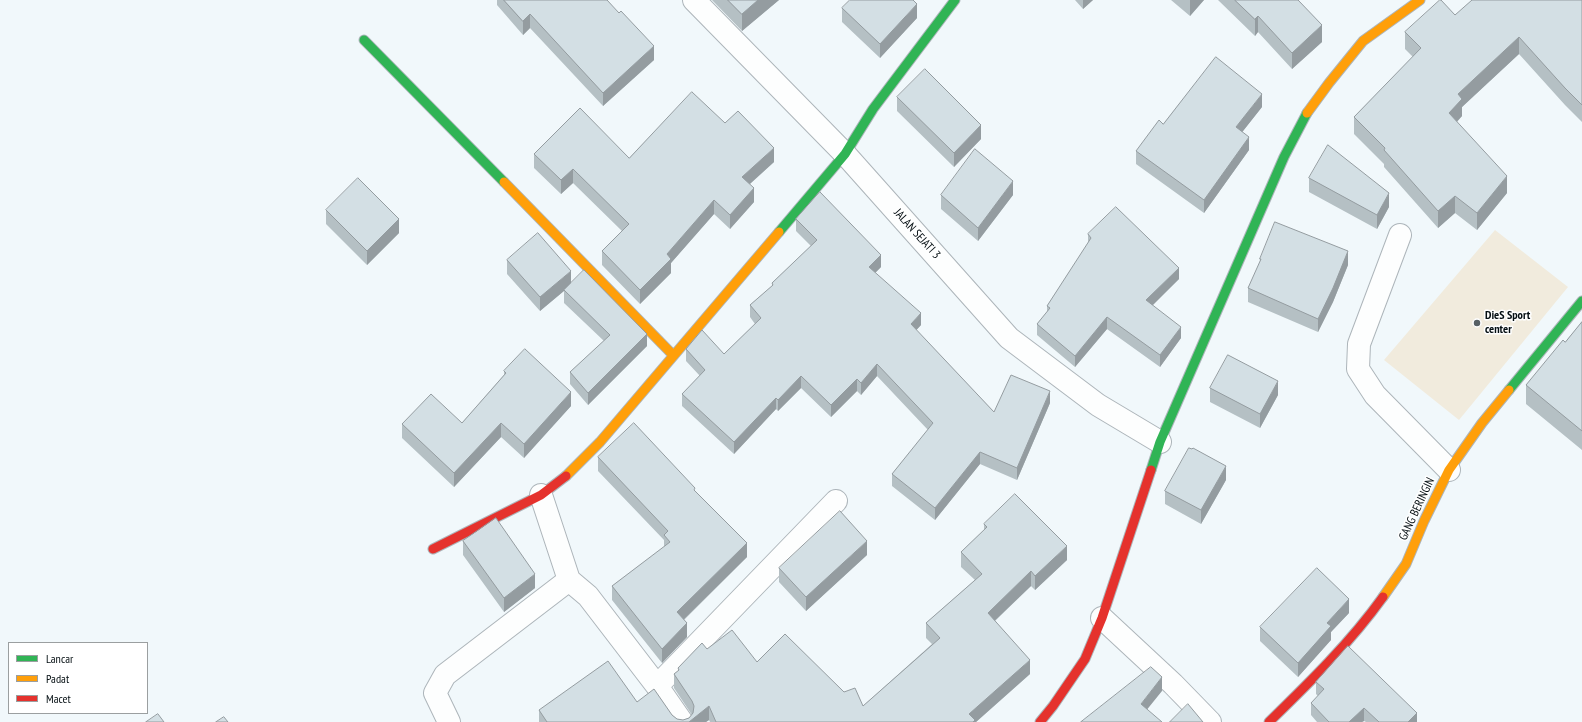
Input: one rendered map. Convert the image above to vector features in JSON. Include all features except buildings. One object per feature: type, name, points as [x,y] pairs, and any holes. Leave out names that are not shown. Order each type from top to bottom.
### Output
[{"type":"street","name":"JALAN SEJATI 3","points":[[694,0],[845,154],[1009,338],[1098,405],[1160,442]]},
{"type":"street","points":[[433,549],[541,495],[570,472],[600,442],[845,154],[873,109],[955,0]]},
{"type":"street","points":[[1040,722],[1053,706],[1084,659],[1102,618],[1128,535],[1160,442],[1284,157],[1306,115],[1329,83],[1363,41],[1420,0]]},
{"type":"street","points":[[364,40],[673,355]]},
{"type":"street","points":[[1400,235],[1359,344],[1358,369],[1375,395],[1449,470]]},
{"type":"street","name":"GANG BERINGIN","points":[[1269,722],[1311,681],[1370,615],[1406,564],[1424,521],[1449,470],[1482,423],[1582,301]]},
{"type":"street","points":[[541,495],[569,580],[588,596],[657,686],[682,722]]},
{"type":"street","points":[[657,686],[836,501]]},
{"type":"street","points":[[449,722],[435,693],[445,675],[569,580]]},
{"type":"street","points":[[1102,618],[1173,684],[1210,722]]},
{"type":"shaded area","name":"DieS Sport center","points":[[1495,230],[1568,287],[1459,420],[1384,360]]},
{"type":"traffic: fast","points":[[779,232],[845,154],[873,109],[955,0]]},
{"type":"traffic: fast","points":[[364,40],[504,182]]},
{"type":"traffic: fast","points":[[1151,470],[1160,442],[1284,157],[1307,113]]},
{"type":"traffic: fast","points":[[1509,390],[1582,301]]},
{"type":"traffic: slow","points":[[1307,113],[1363,41],[1420,0]]},
{"type":"traffic: slow","points":[[504,182],[673,355]]},
{"type":"traffic: slow","points":[[566,476],[600,442],[779,232]]},
{"type":"traffic: slow","points":[[1383,597],[1406,564],[1424,521],[1449,470],[1482,423],[1509,390]]},
{"type":"traffic: jam","points":[[1040,722],[1053,706],[1085,659],[1102,618],[1151,470]]},
{"type":"traffic: jam","points":[[433,549],[541,495],[566,476]]},
{"type":"traffic: jam","points":[[1269,722],[1343,646],[1383,597]]},
{"type":"place","name":"DieS Sport center","points":[[1477,323]]}]
